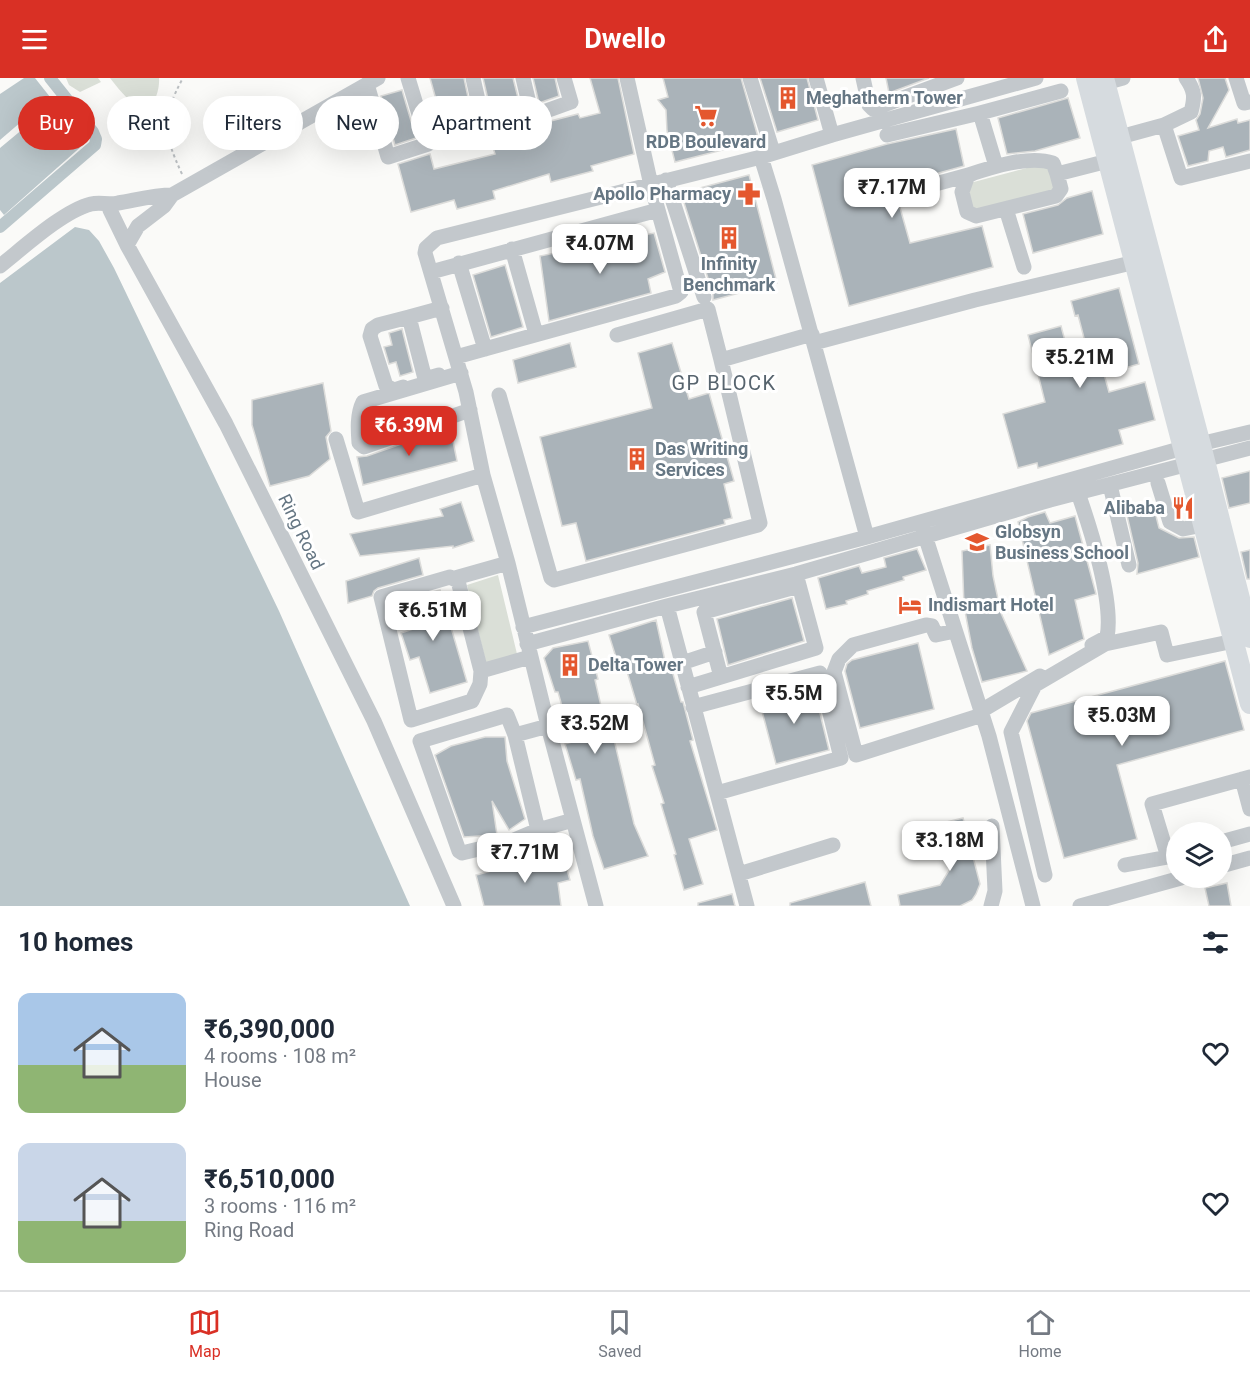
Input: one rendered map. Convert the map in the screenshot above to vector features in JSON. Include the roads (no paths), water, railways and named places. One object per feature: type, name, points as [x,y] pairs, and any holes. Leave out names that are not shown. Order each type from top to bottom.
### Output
[{"type":"main road","points":[[1086,78],[1108,161],[1143,260]]},
{"type":"main road","points":[[1111,80],[1143,260],[1194,455],[1245,598],[1242,639],[1250,704]]},
{"type":"main road","points":[[1194,455],[1203,525],[1242,639]]},
{"type":"street","points":[[0,266],[71,212],[101,202],[110,205],[172,195],[373,81],[388,157],[428,144],[408,78]]},
{"type":"street","points":[[473,78],[477,96]]},
{"type":"street","points":[[513,78],[518,96]]},
{"type":"street","points":[[523,78],[532,116],[571,102],[564,78]]},
{"type":"street","points":[[627,78],[659,182],[704,297]]},
{"type":"street","points":[[750,78],[767,154],[774,199],[867,537]]},
{"type":"street","points":[[816,78],[832,135]]},
{"type":"street","points":[[863,78],[869,105],[873,109],[957,78]]},
{"type":"street","points":[[596,906],[508,563],[483,475],[459,366],[425,253],[426,248],[437,238],[767,154],[1036,78]]},
{"type":"street","points":[[1120,137],[1164,125],[1191,112],[1195,93],[1186,78]]},
{"type":"street","points":[[1236,78],[1244,103],[1250,102]]},
{"type":"street","points":[[886,135],[1061,91]]},
{"type":"street","points":[[980,113],[996,166]]},
{"type":"street","points":[[1164,125],[1181,178],[1250,161]]},
{"type":"street","points":[[906,192],[996,166],[1041,159],[1053,163],[1060,189],[1056,196],[976,216],[967,212],[962,192],[968,175],[972,174]]},
{"type":"street","points":[[1057,174],[1108,161]]},
{"type":"street","points":[[442,308],[378,325],[372,329],[370,336],[386,386],[389,389],[394,390],[459,366],[485,349],[679,294],[681,290],[658,210],[659,182]]},
{"type":"street","points":[[614,194],[621,221]]},
{"type":"street","points":[[128,245],[138,226],[164,206],[172,195]]},
{"type":"street","name":"Ring Road","points":[[110,205],[110,210],[128,245],[226,424],[369,711],[453,906]]},
{"type":"street","points":[[1006,209],[1024,267]]},
{"type":"street","points":[[431,272],[658,210]]},
{"type":"street","points":[[512,249],[536,334]]},
{"type":"street","points":[[721,360],[1143,260]]},
{"type":"street","points":[[459,263],[485,349]]},
{"type":"street","points":[[499,395],[551,578],[554,580],[758,525],[760,523],[708,309],[617,335]]},
{"type":"street","points":[[409,317],[426,379]]},
{"type":"street","points":[[459,366],[363,402],[360,409],[359,443],[364,447],[470,410]]},
{"type":"street","points":[[523,627],[867,537],[923,529],[1110,485],[1250,432]]},
{"type":"street","points":[[336,439],[358,512],[483,475]]},
{"type":"street","points":[[481,671],[529,651],[667,606],[728,598],[797,580],[923,529],[1194,455],[1250,448]]},
{"type":"street","points":[[1158,483],[1170,522],[1183,529],[1203,525]]},
{"type":"street","points":[[1110,485],[1129,565]]},
{"type":"street","points":[[955,631],[936,635],[932,626],[926,625],[853,645],[839,659],[834,672],[856,755],[982,713],[1107,637],[1109,626],[1100,566],[1078,493]]},
{"type":"street","points":[[923,529],[989,736],[1033,906]]},
{"type":"street","points":[[455,578],[458,581],[481,671],[480,684],[472,701],[411,720],[381,597],[508,563]]},
{"type":"street","points":[[688,687],[816,648],[797,580]]},
{"type":"street","points":[[721,677],[704,612],[728,598]]},
{"type":"street","points":[[667,606],[747,906]]},
{"type":"street","points":[[1045,875],[1011,732],[1035,685],[1106,644],[1161,633],[1167,656],[1242,639]]},
{"type":"street","points":[[682,663],[715,652]]},
{"type":"street","points":[[693,707],[820,673],[841,758],[717,793]]},
{"type":"street","points":[[538,830],[507,715],[420,741],[460,853],[512,841],[538,830],[573,820]]},
{"type":"street","points":[[514,735],[548,726]]},
{"type":"street","points":[[989,736],[1011,732]]},
{"type":"street","points":[[1166,840],[1152,804],[1246,778],[1250,809]]},
{"type":"street","points":[[986,905],[994,891],[992,826]]},
{"type":"street","points":[[1232,839],[1250,834]]},
{"type":"street","points":[[739,874],[833,845]]},
{"type":"street","points":[[1125,865],[1166,857]]},
{"type":"street","points":[[1232,863],[1250,858]]},
{"type":"street","points":[[1080,906],[1166,882]]},
{"type":"waterway","points":[[0,227],[95,145],[96,139],[93,132],[50,78]]},
{"type":"place","name":"Meghatherm Tower","points":[[788,98]]},
{"type":"place","name":"RDB Boulevard","points":[[706,116]]},
{"type":"place","name":"Apollo Pharmacy","points":[[749,194]]},
{"type":"place","name":"Infinity Benchmark","points":[[729,238]]},
{"type":"place","name":"Das Writing Services","points":[[637,459]]},
{"type":"place","name":"Alibaba","points":[[1183,508]]},
{"type":"place","name":"Globsyn Business School","points":[[977,542]]},
{"type":"place","name":"Indismart Hotel","points":[[910,605]]},
{"type":"place","name":"Delta Tower","points":[[570,665]]},
{"type":"district","name":"GP BLOCK","points":[[724,383]]}]
